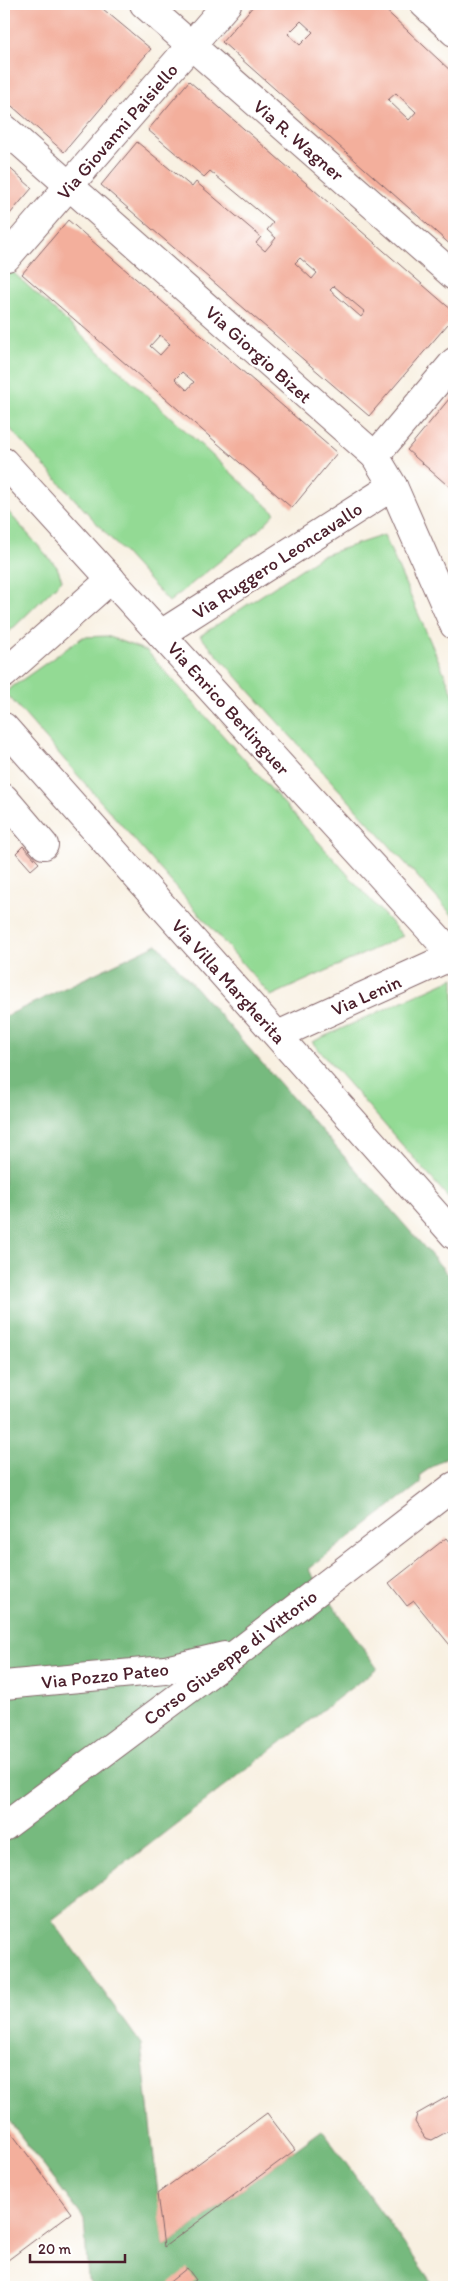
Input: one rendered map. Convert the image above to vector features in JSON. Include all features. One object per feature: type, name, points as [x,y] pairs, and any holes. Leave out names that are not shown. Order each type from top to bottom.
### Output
[{"type":"street","name":"Via R. Wagner","points":[[144,4],[454,276]]},
{"type":"street","name":"Via Giovanni Paisiello","points":[[6,257],[227,4]]},
{"type":"street","points":[[424,4],[454,32]]},
{"type":"street","name":"Via Giorgio Bizet","points":[[4,128],[375,456],[393,486],[454,625]]},
{"type":"street","points":[[375,456],[454,362]]},
{"type":"street","name":"Via Enrico Berlinguer","points":[[4,462],[453,955]]},
{"type":"street","name":"Via Ruggero Leoncavallo","points":[[162,634],[393,486]]},
{"type":"street","points":[[4,674],[111,579]]},
{"type":"street","name":"Via Villa Margherita","points":[[4,727],[454,1235]]},
{"type":"street","points":[[4,798],[44,845]]},
{"type":"street","name":"Via Lenin","points":[[278,1035],[453,955]]},
{"type":"street","name":"Corso Giuseppe di Vittorio","points":[[4,1827],[236,1654],[454,1486]]},
{"type":"street","name":"Via Pozzo Pateo","points":[[4,1685],[164,1670],[236,1654]]},
{"type":"green space","points":[[4,264],[275,513],[260,529],[169,602],[4,422]]},
{"type":"green space","points":[[4,507],[57,567],[62,580],[4,637]]},
{"type":"green space","points":[[384,535],[454,696],[454,917],[200,636],[321,556]]},
{"type":"green space","points":[[107,636],[147,651],[403,936],[271,996],[5,692],[83,637]]},
{"type":"green space","points":[[157,944],[454,1281],[454,1452],[420,1475],[421,1483],[308,1569],[377,1668],[52,1920],[141,2044],[164,2247],[322,2130],[435,2287],[93,2287],[88,2279],[84,2219],[4,2114],[4,1017]]},
{"type":"green space","points":[[454,978],[454,1204],[312,1042]]},
{"type":"building","points":[[4,4],[97,4],[151,49],[64,152],[4,99]]},
{"type":"building","points":[[255,4],[379,4],[454,74],[454,159],[452,161],[454,163],[454,248],[222,42]],"holes":[[[301,21],[313,32],[300,45],[288,34]],[[396,93],[416,112],[409,120],[388,100]]]},
{"type":"building","points":[[189,81],[454,312],[454,317],[369,416],[101,185],[137,142],[192,187],[196,182],[261,237],[256,243],[265,251],[276,238],[267,230],[273,223],[210,171],[204,177],[148,130]],"holes":[[[300,258],[317,273],[312,279],[295,263]],[[334,286],[365,312],[361,317],[330,290]]]},
{"type":"building","points":[[4,163],[32,188],[4,221]]},
{"type":"building","points":[[68,220],[337,453],[292,508],[22,274]],"holes":[[[160,335],[170,344],[160,355],[150,346]],[[182,372],[194,382],[187,390],[175,379]]]},
{"type":"building","points":[[454,393],[454,491],[407,450]]},
{"type":"building","points":[[23,846],[39,863],[31,870],[16,853]]},
{"type":"building","points":[[446,1538],[454,1548],[454,1650],[414,1601],[407,1606],[389,1583]]},
{"type":"building","points":[[454,2093],[454,2132],[452,2129],[432,2140],[425,2138],[415,2122],[417,2114]]},
{"type":"building","points":[[267,2113],[295,2150],[164,2247],[157,2194]]},
{"type":"building","points":[[4,2123],[71,2213],[4,2263]]},
{"type":"building","points":[[187,2268],[196,2280],[186,2287],[168,2287],[166,2285]]}]
